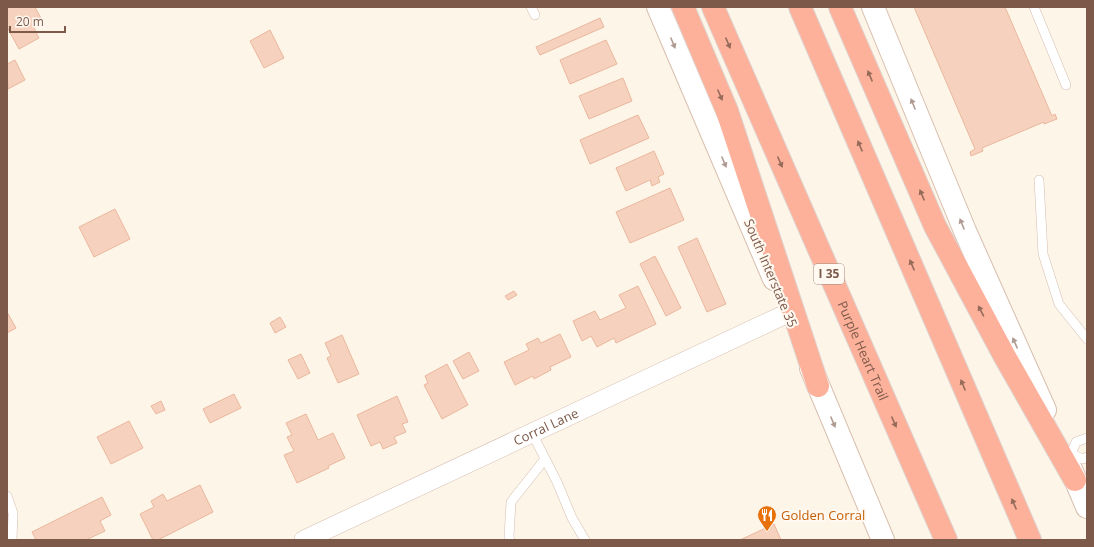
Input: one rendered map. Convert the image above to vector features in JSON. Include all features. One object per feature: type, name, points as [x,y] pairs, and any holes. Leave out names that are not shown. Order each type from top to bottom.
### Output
[{"type":"highway","points":[[683,7],[727,111],[818,386]]},
{"type":"highway","name":"Purple Heart Trail","points":[[713,7],[946,540]]},
{"type":"highway","points":[[800,7],[1030,540]]},
{"type":"highway","points":[[840,7],[935,226],[1004,355],[1075,480]]},
{"type":"main road","name":"South Interstate 35","points":[[658,7],[883,540]]},
{"type":"main road","points":[[874,7],[971,245],[1074,456],[1075,480],[1087,507]]},
{"type":"street","name":"Corral Lane","points":[[304,540],[788,313]]},
{"type":"lane","points":[[1034,7],[1066,86]]},
{"type":"lane","points":[[1040,180],[1043,254],[1060,304],[1087,339]]},
{"type":"lane","points":[[532,433],[557,482],[572,518],[585,540]]},
{"type":"lane","points":[[1074,456],[1076,442],[1087,438]]},
{"type":"lane","points":[[510,540],[511,502],[545,459]]},
{"type":"lane","points":[[7,496],[13,513],[12,540]]},
{"type":"building","points":[[7,7],[35,7],[42,20],[33,26],[39,38],[19,49],[7,27]]},
{"type":"building","points":[[914,7],[1005,7],[1052,116],[1055,114],[1057,119],[1044,124],[1044,122],[982,148],[983,151],[971,156],[970,152],[975,149]]},
{"type":"building","points":[[600,18],[604,27],[540,55],[536,47]]},
{"type":"building","points":[[270,30],[284,58],[264,68],[250,41]]},
{"type":"building","points":[[606,40],[617,64],[570,84],[560,60]]},
{"type":"building","points":[[15,60],[25,80],[8,89],[7,64]]},
{"type":"building","points":[[623,78],[632,101],[589,119],[579,96]]},
{"type":"building","points":[[638,115],[649,138],[590,164],[580,140]]},
{"type":"building","points":[[654,151],[664,174],[658,177],[660,182],[652,186],[650,180],[626,191],[616,168]]},
{"type":"building","points":[[670,188],[684,220],[630,243],[616,212]]},
{"type":"building","points":[[115,209],[130,239],[94,257],[79,227]]},
{"type":"building","points":[[697,238],[726,304],[707,312],[678,247]]},
{"type":"building","points":[[655,256],[681,308],[666,316],[640,264]]},
{"type":"building","points":[[638,286],[656,324],[616,343],[614,338],[597,347],[591,336],[582,341],[573,321],[595,311],[600,320],[626,308],[619,295]]},
{"type":"building","points":[[514,291],[517,295],[508,300],[505,296]]},
{"type":"building","points":[[7,312],[16,328],[7,333]]},
{"type":"building","points":[[280,317],[286,327],[275,333],[270,323]]},
{"type":"building","points":[[560,334],[571,357],[550,367],[551,370],[534,379],[533,376],[515,385],[504,362],[529,350],[526,344],[538,338],[541,343]]},
{"type":"building","points":[[342,335],[359,374],[338,383],[327,358],[331,356],[325,343]]},
{"type":"building","points":[[469,352],[479,371],[463,379],[453,361]]},
{"type":"building","points":[[301,354],[310,373],[298,379],[288,360]]},
{"type":"building","points":[[447,364],[468,405],[442,419],[424,385],[428,383],[425,376]]},
{"type":"building","points":[[234,394],[241,408],[210,423],[203,409]]},
{"type":"building","points":[[397,396],[408,422],[402,424],[406,432],[394,437],[397,443],[383,449],[380,442],[371,446],[357,415]]},
{"type":"building","points":[[161,401],[165,410],[156,414],[151,406]]},
{"type":"building","points":[[306,414],[318,440],[333,433],[345,458],[328,466],[329,468],[297,483],[284,455],[294,451],[287,437],[292,435],[286,423]]},
{"type":"building","points":[[129,421],[143,448],[111,464],[97,437]]},
{"type":"building","points":[[200,485],[213,512],[158,540],[153,540],[140,514],[154,507],[151,501],[163,494],[167,501]]},
{"type":"building","points":[[102,497],[111,515],[100,521],[105,531],[86,540],[36,540],[32,532]]},
{"type":"building","name":"Golden Corral","points":[[774,524],[781,540],[740,540]]},
{"type":"place","name":"Golden Corral","points":[[767,532]]}]
